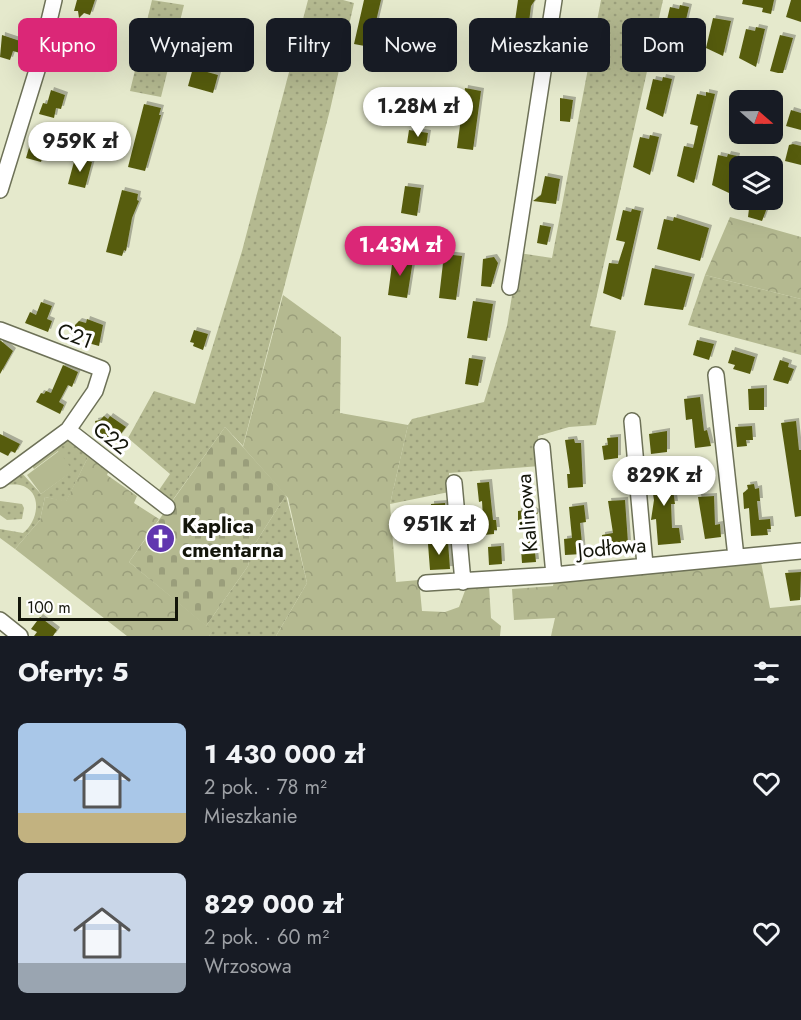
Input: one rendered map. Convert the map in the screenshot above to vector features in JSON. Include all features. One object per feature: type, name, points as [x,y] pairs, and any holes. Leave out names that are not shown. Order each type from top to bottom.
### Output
[{"type":"street","points":[[0,190],[38,67],[54,0]]},
{"type":"street","points":[[510,287],[554,0]]},
{"type":"street","name":"C21","points":[[0,330],[102,369],[95,391],[68,430]]},
{"type":"street","points":[[717,375],[736,557]]},
{"type":"street","points":[[632,421],[645,565]]},
{"type":"street","name":"C22","points":[[0,480],[68,430],[167,507]]},
{"type":"street","name":"Kalinowa","points":[[542,447],[554,575]]},
{"type":"street","points":[[454,483],[463,582]]},
{"type":"street","name":"Jodłowa","points":[[426,583],[554,575],[801,551]]},
{"type":"street","points":[[0,621],[20,636]]},
{"type":"green space","points":[[152,0],[184,5],[181,18],[148,18]]},
{"type":"green space","points":[[308,0],[343,0],[354,3],[351,18],[303,18]]},
{"type":"green space","points":[[601,0],[663,0],[659,18],[622,18],[622,72],[647,72],[590,326],[616,331],[596,425],[569,427],[538,436],[540,466],[449,473],[449,492],[390,504],[408,425],[412,419],[484,402],[507,326],[519,253],[552,258],[587,72],[610,72],[610,18],[598,18]]},
{"type":"green space","points":[[135,72],[167,72],[161,97],[130,91]]},
{"type":"green space","points":[[289,72],[339,72],[243,446],[225,427],[172,501],[159,490],[170,474],[128,438],[154,391],[195,404],[242,251]]},
{"type":"green space","points":[[730,217],[801,237],[801,299],[705,275]]},
{"type":"green space","points":[[705,275],[801,299],[801,355],[688,325]]},
{"type":"green space","points":[[283,295],[341,337],[340,413],[408,425],[390,504],[396,582],[419,580],[422,611],[445,612],[459,607],[466,588],[489,585],[491,618],[501,626],[500,636],[276,636],[307,583],[288,498],[243,447]]},
{"type":"green space","points":[[225,427],[286,495],[251,550],[248,566],[206,626],[129,562]]},
{"type":"green space","points":[[67,436],[89,455],[66,502],[45,497],[40,520],[15,549],[0,538],[0,529],[23,533],[35,515],[35,500],[28,488],[20,485],[0,485],[20,471],[41,494],[72,471],[58,451],[34,469],[29,462]]},
{"type":"green space","points":[[59,451],[73,471],[41,494],[27,475]]},
{"type":"green space","points":[[89,455],[109,470],[107,475],[137,496],[134,503],[159,519],[129,562],[213,631],[209,636],[127,636],[15,549],[40,520],[45,497],[66,501]]},
{"type":"green space","points":[[286,495],[307,583],[276,636],[209,636],[212,631],[206,626],[248,566],[251,550]]},
{"type":"green space","points":[[0,501],[22,504],[24,508],[22,519],[7,520],[0,515]]},
{"type":"green space","points":[[761,562],[770,608],[801,605],[801,636],[551,636],[555,618],[514,620],[512,589],[553,586],[554,581]]},
{"type":"building","points":[[77,0],[95,0],[90,15],[84,13],[79,18],[78,11],[74,11]]},
{"type":"building","points":[[364,0],[381,0],[377,18],[363,18],[363,46],[354,44]]},
{"type":"building","points":[[518,0],[535,0],[531,6],[530,18],[515,18]]},
{"type":"building","points":[[743,0],[774,0],[771,14],[762,12],[763,8],[742,4]]},
{"type":"building","points":[[791,0],[801,0],[801,22],[786,17]]},
{"type":"building","points":[[680,5],[689,7],[686,18],[667,18],[670,7],[679,9]]},
{"type":"building","points":[[713,18],[731,21],[723,56],[706,48]]},
{"type":"building","points":[[756,27],[765,29],[756,67],[739,58],[746,29],[755,31]]},
{"type":"building","points":[[2,35],[18,40],[18,52],[13,51],[10,60],[0,57]]},
{"type":"building","points":[[780,35],[793,38],[783,73],[770,71]]},
{"type":"building","points":[[192,72],[218,75],[213,93],[188,86]]},
{"type":"building","points":[[663,77],[672,79],[663,117],[646,109],[653,79],[662,81]]},
{"type":"building","points":[[465,88],[481,91],[473,150],[457,148]]},
{"type":"building","points":[[51,90],[65,95],[61,109],[56,108],[54,118],[39,114],[43,103],[47,104]]},
{"type":"building","points":[[706,92],[715,94],[694,183],[677,176],[684,146],[693,148],[694,144],[698,126],[690,124],[697,94],[706,96]]},
{"type":"building","points":[[560,98],[573,100],[570,122],[560,121]]},
{"type":"building","points":[[144,104],[161,108],[145,171],[128,167]]},
{"type":"building","points":[[791,110],[801,113],[801,130],[786,126]]},
{"type":"building","points":[[409,130],[428,133],[426,146],[407,143]]},
{"type":"building","points":[[33,134],[48,138],[41,162],[26,158]]},
{"type":"building","points":[[650,135],[659,137],[650,175],[633,167],[640,137],[649,139]]},
{"type":"building","points":[[789,145],[801,146],[801,165],[785,161]]},
{"type":"building","points":[[728,154],[737,156],[729,156],[729,193],[712,185],[718,155],[727,157]]},
{"type":"building","points":[[75,158],[92,162],[85,188],[68,184]]},
{"type":"building","points":[[545,176],[560,179],[556,204],[533,201],[541,195]]},
{"type":"building","points":[[405,186],[421,188],[417,216],[401,213]]},
{"type":"building","points":[[122,190],[138,194],[137,200],[139,201],[132,218],[126,251],[124,250],[122,256],[106,252]]},
{"type":"building","points":[[632,209],[641,211],[621,300],[603,293],[609,263],[618,264],[625,242],[616,240],[623,210],[631,212]]},
{"type":"building","points":[[749,210],[766,210],[762,221],[748,217]]},
{"type":"building","points":[[674,217],[709,228],[700,261],[657,249],[664,219],[673,221]]},
{"type":"building","points":[[540,225],[551,227],[547,245],[537,243]]},
{"type":"building","points":[[444,254],[462,256],[456,300],[439,298]]},
{"type":"building","points":[[393,257],[413,260],[407,298],[388,295]]},
{"type":"building","points":[[494,257],[498,263],[491,287],[481,286],[483,259]]},
{"type":"building","points":[[652,268],[692,277],[683,310],[644,305]]},
{"type":"building","points":[[473,301],[493,304],[487,341],[467,338]]},
{"type":"building","points":[[41,302],[52,306],[47,319],[52,321],[48,332],[25,323],[30,312],[36,315]]},
{"type":"building","points":[[87,319],[103,325],[99,346],[88,343],[89,337],[75,333],[75,325],[79,321],[86,323]]},
{"type":"building","points":[[194,330],[208,334],[203,350],[193,346],[194,343],[190,342]]},
{"type":"building","points":[[0,340],[13,351],[0,374]]},
{"type":"building","points":[[697,340],[714,344],[709,360],[693,355]]},
{"type":"building","points":[[732,350],[755,357],[750,374],[733,369],[735,365],[728,363]]},
{"type":"building","points":[[469,358],[483,360],[478,386],[465,384]]},
{"type":"building","points":[[780,360],[789,363],[788,367],[794,369],[788,384],[773,380]]},
{"type":"building","points":[[63,365],[78,372],[72,387],[68,385],[59,402],[64,405],[60,414],[36,402],[41,393],[44,394],[46,391],[51,393]]},
{"type":"building","points":[[764,388],[764,410],[749,410],[748,389]]},
{"type":"building","points":[[700,397],[704,431],[707,430],[711,446],[695,448],[692,419],[686,420],[684,399]]},
{"type":"building","points":[[104,416],[108,419],[110,416],[126,427],[112,446],[93,435],[97,429],[95,421]]},
{"type":"building","points":[[796,421],[799,450],[801,450],[801,516],[795,517],[781,423]]},
{"type":"building","points":[[752,426],[753,440],[746,440],[747,446],[737,447],[735,427]]},
{"type":"building","points":[[667,431],[667,452],[651,454],[649,434]]},
{"type":"building","points":[[0,434],[20,444],[15,453],[11,451],[8,456],[0,452]]},
{"type":"building","points":[[618,437],[618,458],[604,460],[602,446],[608,445],[607,438]]},
{"type":"building","points":[[574,439],[575,443],[581,443],[583,487],[568,488],[567,474],[570,474],[565,440]]},
{"type":"building","points":[[704,462],[708,479],[690,481],[688,464]]},
{"type":"building","points":[[670,468],[675,504],[671,504],[672,528],[679,528],[681,543],[658,545],[656,519],[651,520],[654,500],[649,471]]},
{"type":"building","points":[[489,482],[493,520],[496,520],[497,530],[494,530],[494,534],[484,535],[482,501],[479,502],[477,483]]},
{"type":"building","points":[[754,484],[755,489],[759,488],[760,501],[757,501],[759,520],[770,519],[771,529],[767,529],[768,535],[751,536],[749,508],[744,509],[743,493],[748,489],[747,485]]},
{"type":"building","points":[[714,496],[715,525],[720,524],[721,537],[705,539],[698,497]]},
{"type":"building","points":[[625,500],[628,543],[620,543],[621,552],[603,554],[602,535],[613,533],[608,501]]},
{"type":"building","points":[[445,503],[446,524],[432,525],[431,504]]},
{"type":"building","points":[[584,505],[586,522],[580,523],[583,554],[565,555],[564,539],[572,538],[569,507]]},
{"type":"building","points":[[531,509],[538,513],[534,517],[535,524],[532,524],[536,562],[522,563],[521,549],[526,548],[524,530],[520,530],[518,524],[518,511]]},
{"type":"building","name":"Kaplica cmentarna","points":[[159,527],[172,536],[163,549],[150,540]]},
{"type":"building","points":[[448,542],[450,569],[430,570],[428,544]]},
{"type":"building","points":[[501,546],[502,564],[489,565],[488,547]]},
{"type":"building","points":[[801,572],[800,600],[790,601],[785,573]]},
{"type":"building","points":[[40,617],[57,630],[53,636],[34,636],[37,632],[31,629]]},
{"type":"place","name":"Kaplica cmentarna","points":[[161,538]]}]
